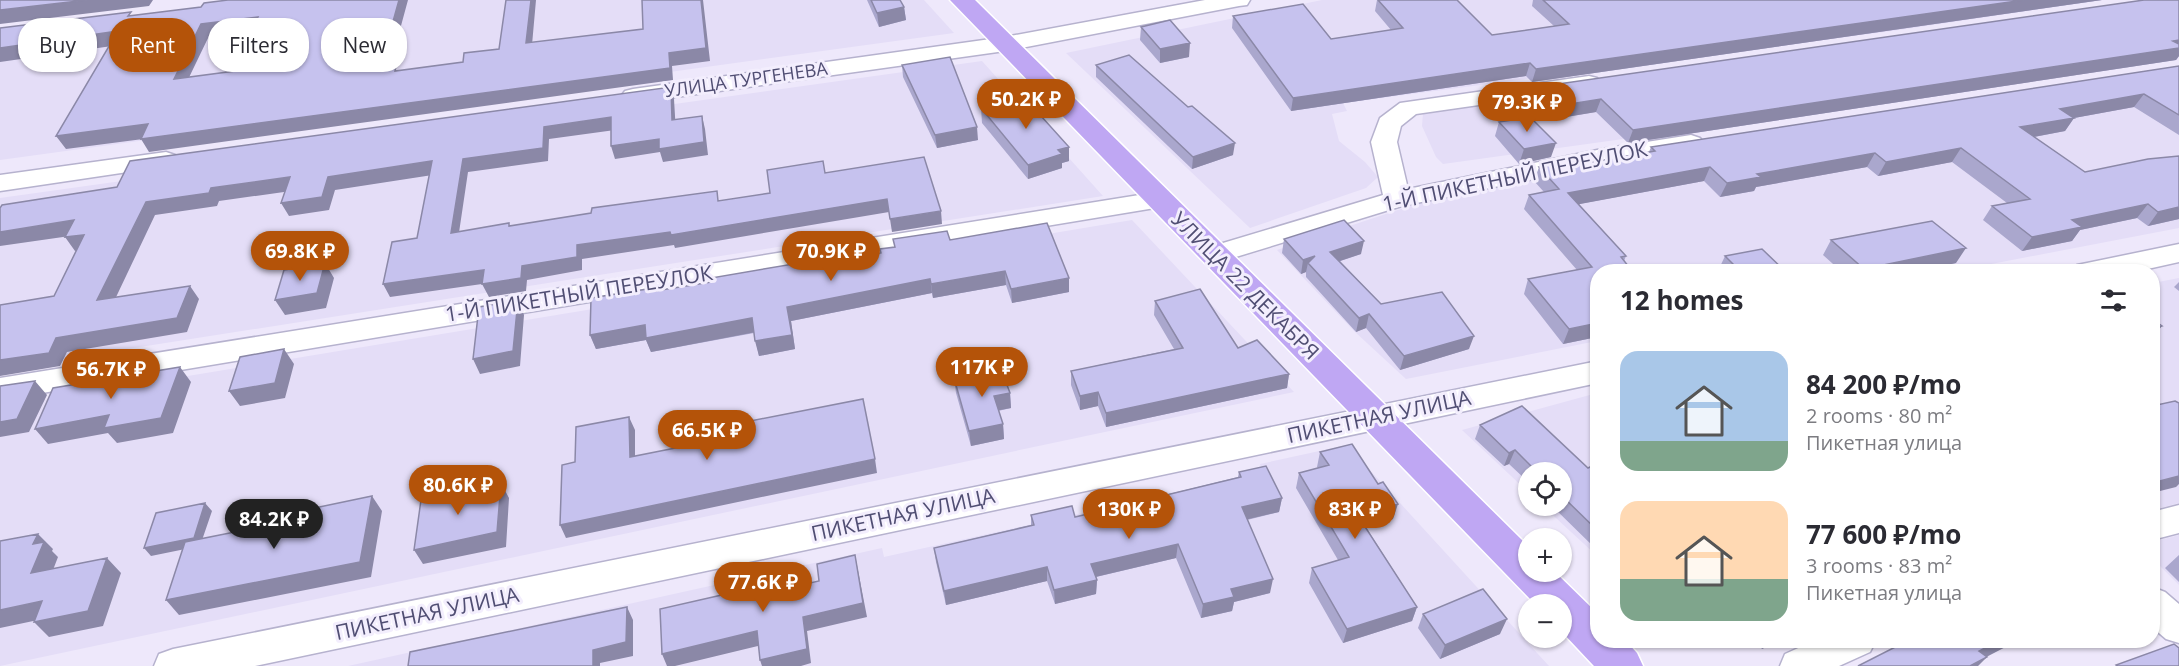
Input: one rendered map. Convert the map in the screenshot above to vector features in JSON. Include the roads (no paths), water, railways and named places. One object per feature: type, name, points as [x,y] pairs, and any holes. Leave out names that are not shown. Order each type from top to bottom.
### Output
[{"type":"main road","name":"УЛИЦА 22 ДЕКАБРЯ","points":[[962,0],[1158,200],[1518,560]]},
{"type":"main road","name":"УЛИЦА 22 ДЕКАБРЯ","points":[[1540,582],[1590,633]]},
{"type":"main road","name":"УЛИЦА 22 ДЕКАБРЯ","points":[[1604,648],[1622,666]]},
{"type":"street","name":"УЛИЦА ТУРГЕНЕВА","points":[[615,98],[1005,44],[1239,0]]},
{"type":"street","points":[[1397,199],[1384,142],[1389,123],[1409,108],[1609,80]]},
{"type":"street","name":"1-Й ПИКЕТНЫЙ ПЕРЕУЛОК","points":[[1213,255],[1397,199],[1602,157],[1720,139]]},
{"type":"street","points":[[0,183],[189,157]]},
{"type":"street","name":"1-Й ПИКЕТНЫЙ ПЕРЕУЛОК","points":[[0,389],[1158,200]]},
{"type":"street","points":[[2126,264],[2179,253]]},
{"type":"street","name":"ПИКЕТНАЯ УЛИЦА","points":[[173,666],[1590,374]]},
{"type":"street","points":[[2160,524],[2179,519]]},
{"type":"street","points":[[2160,610],[2179,627]]},
{"type":"street","points":[[1799,666],[1839,648]]}]
